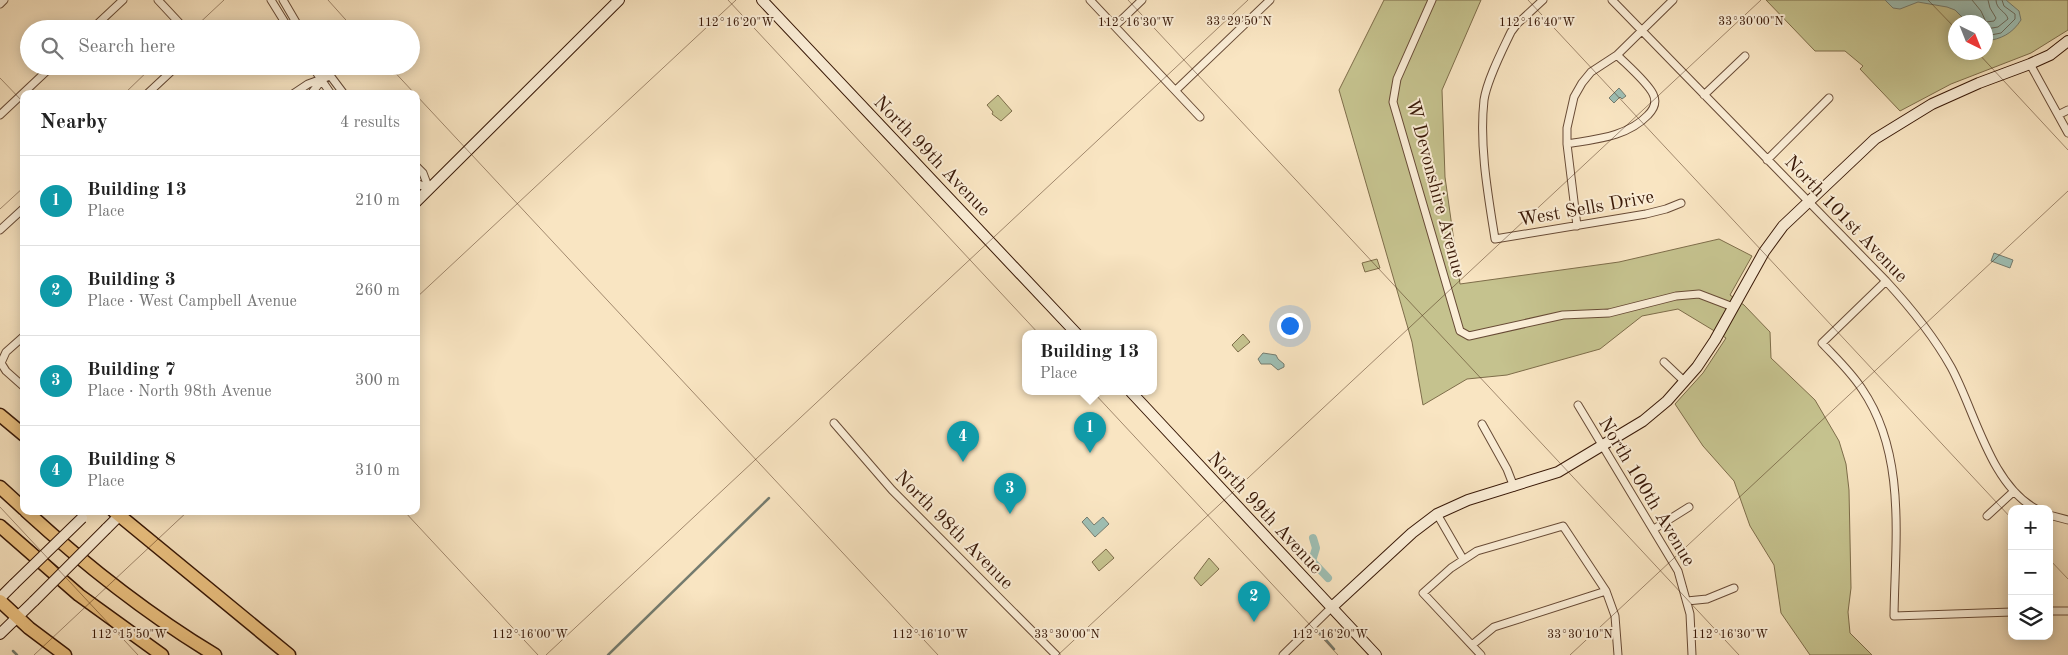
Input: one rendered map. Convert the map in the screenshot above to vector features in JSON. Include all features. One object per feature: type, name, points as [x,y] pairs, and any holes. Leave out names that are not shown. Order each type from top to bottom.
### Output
[{"type":"highway","points":[[0,415],[20,432]]},
{"type":"highway","points":[[0,487],[20,505]]},
{"type":"highway","points":[[31,515],[110,582],[156,616],[215,655]]},
{"type":"highway","points":[[121,515],[289,655]]},
{"type":"highway","points":[[0,526],[79,595],[162,655]]},
{"type":"highway","points":[[0,600],[17,618],[66,655]]},
{"type":"main road","points":[[420,198],[619,0]]},
{"type":"main road","name":"North 99th Avenue","points":[[762,0],[1073,330]]},
{"type":"main road","points":[[1332,607],[1412,533],[1437,514],[1468,500],[1558,472],[1643,421],[1667,401],[1685,382],[1708,352],[1770,242],[1783,226],[1875,139],[1905,119],[1950,95],[2050,55],[2068,41]]},
{"type":"main road","name":"North 99th Avenue","points":[[1134,395],[1376,655]]},
{"type":"main road","points":[[0,600],[84,515]]},
{"type":"main road","points":[[0,634],[106,529],[117,515]]},
{"type":"street","points":[[0,4],[4,0]]},
{"type":"street","points":[[102,20],[123,0]]},
{"type":"street","points":[[158,0],[176,20]]},
{"type":"street","points":[[271,0],[283,20]]},
{"type":"street","points":[[283,0],[295,20]]},
{"type":"street","points":[[1090,0],[1200,117]]},
{"type":"street","points":[[1115,26],[1142,0]]},
{"type":"street","points":[[1176,90],[1270,0]]},
{"type":"street","name":"W Devonshire Avenue","points":[[1432,0],[1397,79],[1394,102],[1460,331],[1469,336],[1563,315],[1609,313],[1676,296],[1699,294],[1733,307]]},
{"type":"street","name":"West Sells Drive","points":[[1543,0],[1511,32],[1487,88],[1484,100],[1485,166],[1495,239],[1646,214],[1666,209],[1681,202]]},
{"type":"street","name":"North 101st Avenue","points":[[1612,0],[1918,317],[1952,369],[1997,469],[2013,492],[2031,505]]},
{"type":"street","points":[[1576,226],[1567,144],[1570,106],[1578,90],[1591,72],[1617,55],[1673,0]]},
{"type":"street","points":[[1567,144],[1616,134],[1634,126],[1652,111],[1655,101],[1652,92],[1617,55]]},
{"type":"street","points":[[1704,95],[1745,56]]},
{"type":"street","points":[[2030,64],[2068,133]]},
{"type":"street","points":[[27,90],[42,75]]},
{"type":"street","points":[[151,90],[167,75]]},
{"type":"street","points":[[317,75],[328,90]]},
{"type":"street","points":[[299,90],[308,84],[321,81],[330,76],[341,90]]},
{"type":"street","points":[[314,90],[321,81]]},
{"type":"street","points":[[0,115],[20,96]]},
{"type":"street","points":[[1767,160],[1829,98]]},
{"type":"street","points":[[2058,115],[2068,110]]},
{"type":"street","points":[[420,170],[429,189]]},
{"type":"street","points":[[420,185],[429,189]]},
{"type":"street","points":[[0,230],[20,212]]},
{"type":"street","points":[[1886,282],[1822,343],[1862,389],[1876,414],[1889,449],[1895,490],[1894,616],[2008,612]]},
{"type":"street","points":[[20,340],[6,352],[1,363],[6,371],[20,383]]},
{"type":"street","points":[[1664,362],[1685,382]]},
{"type":"street","name":"North 100th Avenue","points":[[1578,405],[1678,571],[1688,601],[1692,655]]},
{"type":"street","name":"North 98th Avenue","points":[[834,423],[892,490],[1056,655]]},
{"type":"street","points":[[1482,424],[1507,469],[1514,487]]},
{"type":"street","points":[[1987,516],[2013,492]]},
{"type":"street","points":[[1654,530],[1689,506]]},
{"type":"street","points":[[1437,514],[1464,559]]},
{"type":"street","points":[[2053,516],[2068,520]]},
{"type":"street","points":[[1481,655],[1423,593],[1464,559],[1492,546],[1563,526],[1606,591],[1614,616],[1618,655]]},
{"type":"street","points":[[1688,601],[1707,599],[1734,588]]},
{"type":"street","points":[[1472,645],[1494,627],[1606,591]]},
{"type":"street","points":[[1284,655],[1332,607]]},
{"type":"street","points":[[2053,611],[2068,611]]},
{"type":"shaded area","points":[[1384,0],[1481,0],[1442,90],[1445,177],[1460,284],[1619,262],[1719,239],[1752,256],[1730,295],[1744,305],[1770,332],[1771,358],[1815,400],[1839,441],[1846,464],[1849,490],[1851,588],[1848,612],[1850,633],[1872,655],[1810,655],[1781,613],[1774,565],[1750,526],[1734,481],[1703,446],[1675,404],[1703,373],[1726,338],[1678,309],[1642,316],[1600,349],[1507,375],[1467,379],[1423,405],[1412,342],[1339,90]]},
{"type":"shaded area","points":[[1766,0],[2068,0],[2068,30],[2031,53],[1951,84],[1900,111],[1860,69],[1863,66],[1845,51],[1815,51]]},
{"type":"shaded area","points":[[998,95],[1012,111],[1001,121],[992,114],[993,112],[987,105]]},
{"type":"shaded area","points":[[1377,259],[1380,268],[1365,272],[1362,263]]},
{"type":"shaded area","points":[[1243,334],[1250,342],[1238,352],[1232,345]]},
{"type":"shaded area","points":[[1106,549],[1114,558],[1099,571],[1092,562]]},
{"type":"shaded area","points":[[1209,558],[1219,569],[1201,586],[1194,578]]},
{"type":"water","points":[[1885,0],[2006,0],[2019,11],[2021,20],[2006,35],[1993,40],[1993,15],[1960,15],[1955,10],[1947,7],[1918,2],[1900,9],[1893,8]]},
{"type":"water","points":[[1619,88],[1626,96],[1622,99],[1620,97],[1614,103],[1609,98]]},
{"type":"water","points":[[1994,253],[2013,260],[2010,268],[1991,261]]},
{"type":"water","points":[[1263,353],[1276,355],[1284,364],[1284,367],[1278,370],[1271,364],[1261,364],[1258,359]]},
{"type":"water","points":[[1087,517],[1094,525],[1103,517],[1109,524],[1095,537],[1082,522]]},
{"type":"waterway","points":[[608,655],[769,498]]},
{"type":"waterway","points":[[1313,538],[1316,548],[1312,561],[1328,578]]},
{"type":"waterway","points":[[1319,632],[1334,649]]},
{"type":"waterway","points":[[13,651],[17,655]]},
{"type":"place","name":"Building 13","points":[[1090,453]]},
{"type":"place","name":"Building 8","points":[[963,462]]},
{"type":"place","name":"Building 7","points":[[1010,514]]},
{"type":"place","name":"Building 3","points":[[1254,622]]}]
